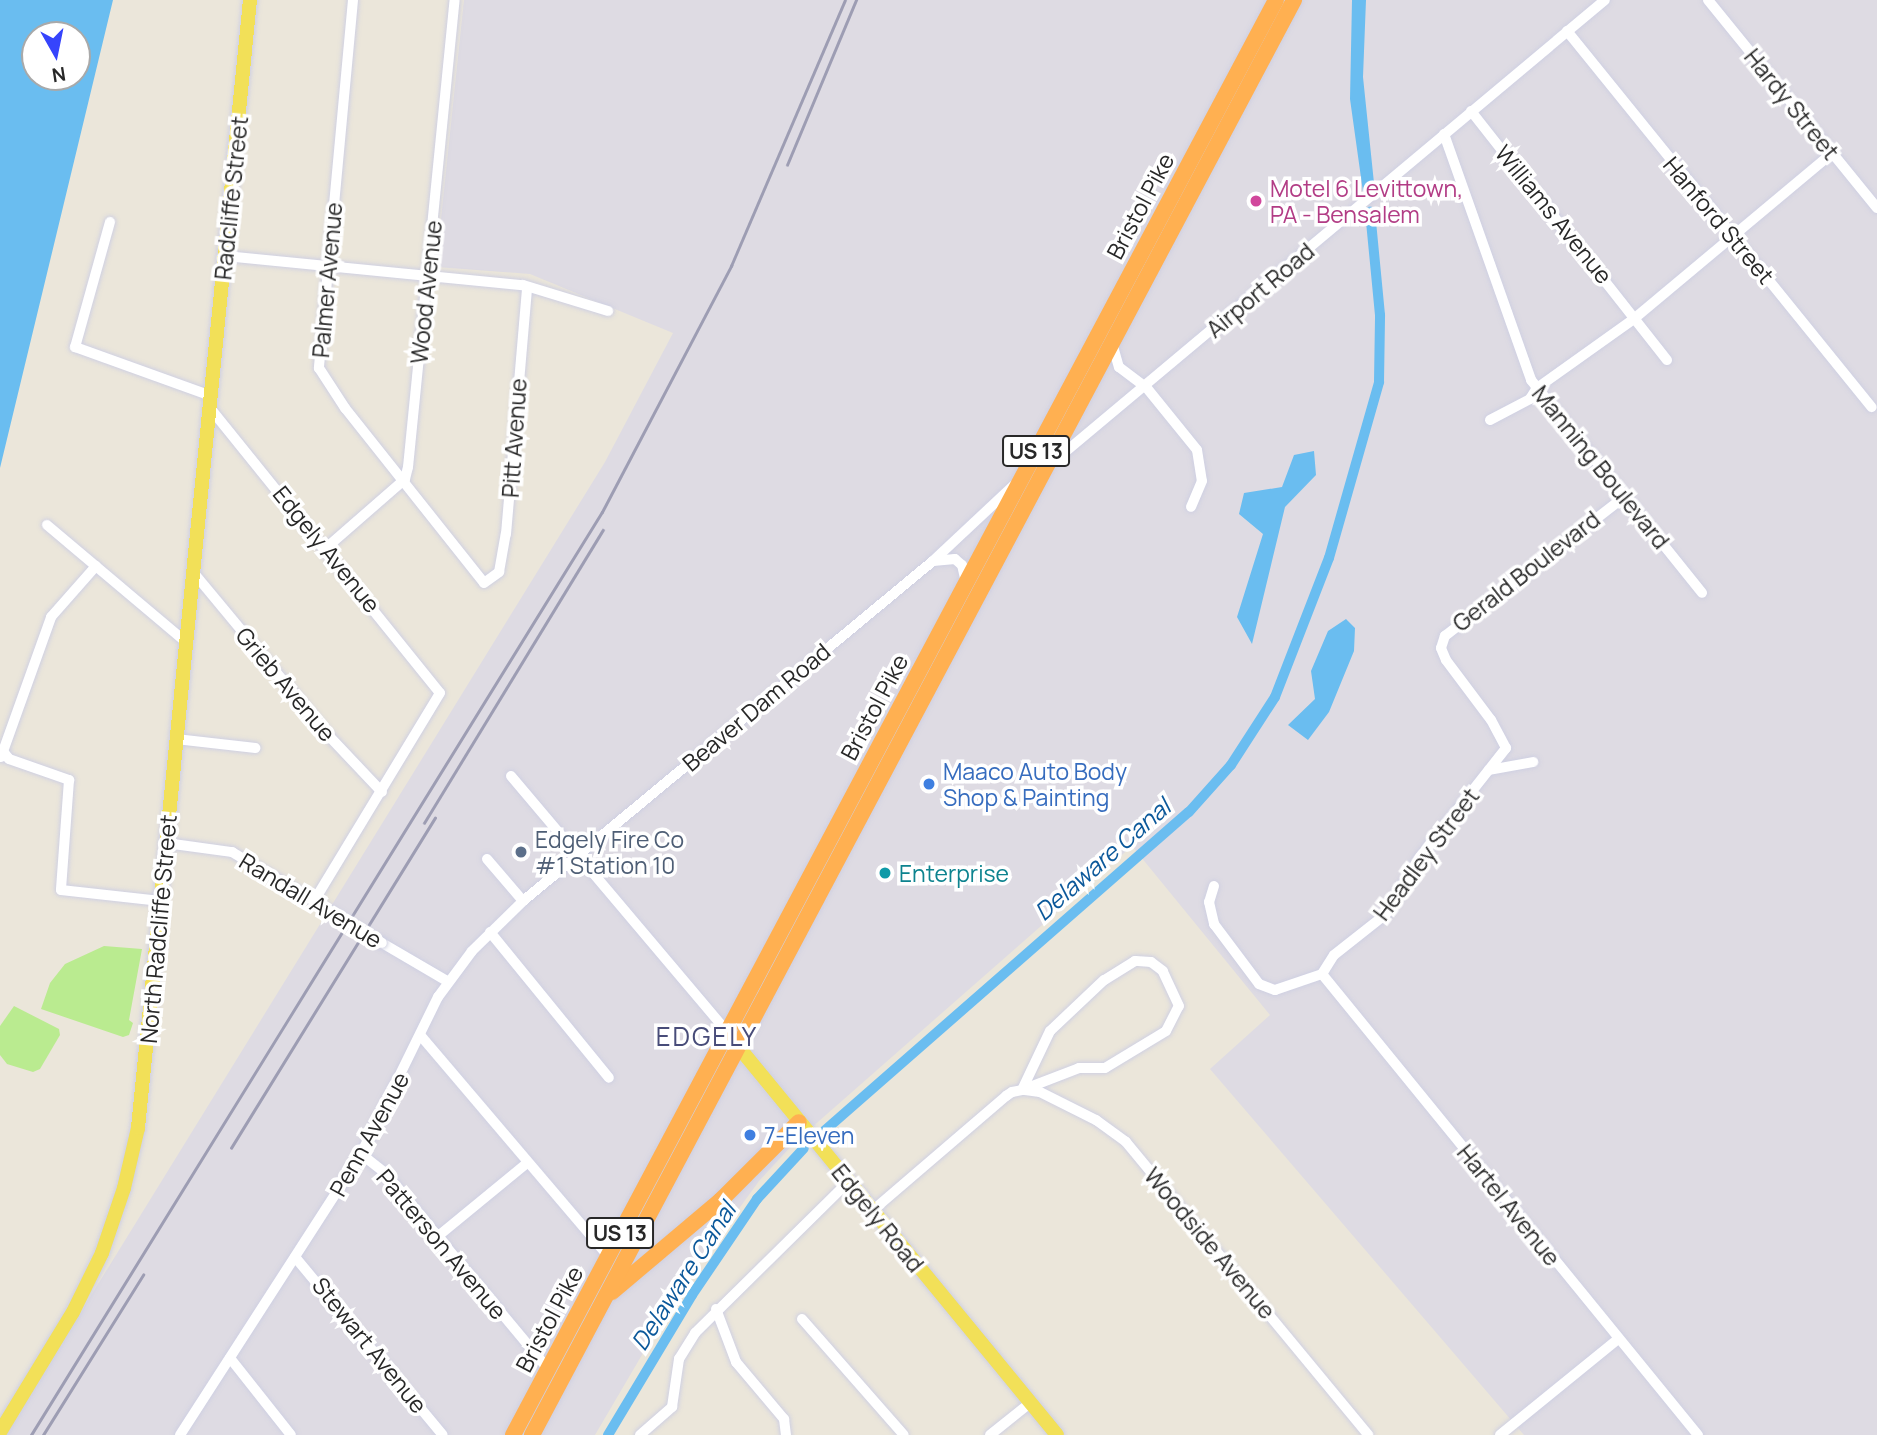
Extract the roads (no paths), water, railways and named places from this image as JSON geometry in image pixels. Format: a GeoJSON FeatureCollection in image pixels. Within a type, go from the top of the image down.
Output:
{"type":"FeatureCollection","features":[{"type":"Feature","properties":{"kind":"highway","name":"Bristol Pike"},"geometry":{"type":"LineString","coordinates":[[513,1435],[1276,0]]}},
{"type":"Feature","properties":{"kind":"highway","name":"Bristol Pike"},"geometry":{"type":"LineString","coordinates":[[532,1435],[1294,0]]}},
{"type":"Feature","properties":{"kind":"highway"},"geometry":{"type":"LineString","coordinates":[[603,1301],[721,1200],[799,1122]]}},
{"type":"Feature","properties":{"kind":"main road","name":"Radcliffe Street"},"geometry":{"type":"LineString","coordinates":[[210,402],[250,0]]}},
{"type":"Feature","properties":{"kind":"main road","name":"North Radcliffe Street"},"geometry":{"type":"LineString","coordinates":[[0,1432],[87,1285],[124,1188],[138,1128],[210,402]]}},
{"type":"Feature","properties":{"kind":"main road","name":"Edgely Road"},"geometry":{"type":"LineString","coordinates":[[727,1032],[1057,1435]]}},
{"type":"Feature","properties":{"kind":"street","name":"Palmer Avenue"},"geometry":{"type":"LineString","coordinates":[[353,0],[318,356],[323,379],[405,479],[474,573],[489,582]]}},
{"type":"Feature","properties":{"kind":"street","name":"Wood Avenue"},"geometry":{"type":"LineString","coordinates":[[405,479],[455,0]]}},
{"type":"Feature","properties":{"kind":"street","name":"Airport Road"},"geometry":{"type":"LineString","coordinates":[[1044,472],[1605,0]]}},
{"type":"Feature","properties":{"kind":"street","name":"Hardy Street"},"geometry":{"type":"LineString","coordinates":[[1708,0],[1877,208]]}},
{"type":"Feature","properties":{"kind":"street","name":"Hanford Street"},"geometry":{"type":"LineString","coordinates":[[1567,31],[1871,407]]}},
{"type":"Feature","properties":{"kind":"street","name":"Williams Avenue"},"geometry":{"type":"LineString","coordinates":[[1471,111],[1667,360]]}},
{"type":"Feature","properties":{"kind":"street","name":"Manning Boulevard"},"geometry":{"type":"LineString","coordinates":[[1444,134],[1525,369],[1537,388],[1702,593]]}},
{"type":"Feature","properties":{"kind":"street"},"geometry":{"type":"LineString","coordinates":[[1490,420],[1530,399],[1537,388],[1635,318],[1832,153]]}},
{"type":"Feature","properties":{"kind":"street"},"geometry":{"type":"LineString","coordinates":[[110,222],[75,347],[210,402]]}},
{"type":"Feature","properties":{"kind":"street"},"geometry":{"type":"LineString","coordinates":[[225,256],[527,288],[608,311]]}},
{"type":"Feature","properties":{"kind":"street","name":"Pitt Avenue"},"geometry":{"type":"LineString","coordinates":[[489,582],[499,572],[506,534],[527,288]]}},
{"type":"Feature","properties":{"kind":"street"},"geometry":{"type":"LineString","coordinates":[[1112,343],[1119,367],[1146,387],[1197,450],[1202,481],[1191,507]]}},
{"type":"Feature","properties":{"kind":"street","name":"Edgely Avenue"},"geometry":{"type":"LineString","coordinates":[[210,402],[440,692],[382,792]]}},
{"type":"Feature","properties":{"kind":"street","name":"Beaver Dam Road"},"geometry":{"type":"LineString","coordinates":[[578,854],[933,561],[1022,477]]}},
{"type":"Feature","properties":{"kind":"street"},"geometry":{"type":"LineString","coordinates":[[326,548],[405,479]]}},
{"type":"Feature","properties":{"kind":"street","name":"Gerald Boulevard"},"geometry":{"type":"LineString","coordinates":[[1444,653],[1445,636],[1458,623],[1624,497]]}},
{"type":"Feature","properties":{"kind":"street"},"geometry":{"type":"LineString","coordinates":[[47,525],[186,642]]}},
{"type":"Feature","properties":{"kind":"street"},"geometry":{"type":"LineString","coordinates":[[933,561],[955,559],[962,565],[966,582]]}},
{"type":"Feature","properties":{"kind":"street"},"geometry":{"type":"LineString","coordinates":[[96,566],[51,617],[1,755],[69,780],[61,890],[160,901]]}},
{"type":"Feature","properties":{"kind":"street","name":"Grieb Avenue"},"geometry":{"type":"LineString","coordinates":[[193,572],[329,736],[382,792]]}},
{"type":"Feature","properties":{"kind":"street","name":"Headley Street"},"geometry":{"type":"LineString","coordinates":[[1322,974],[1326,963],[1394,904],[1420,857],[1489,770],[1505,744],[1444,653]]}},
{"type":"Feature","properties":{"kind":"street"},"geometry":{"type":"LineString","coordinates":[[176,739],[255,748]]}},
{"type":"Feature","properties":{"kind":"street"},"geometry":{"type":"LineString","coordinates":[[1489,770],[1533,762]]}},
{"type":"Feature","properties":{"kind":"street","name":"Edgely Road"},"geometry":{"type":"LineString","coordinates":[[511,776],[727,1032]]}},
{"type":"Feature","properties":{"kind":"street"},"geometry":{"type":"LineString","coordinates":[[314,901],[382,792]]}},
{"type":"Feature","properties":{"kind":"street","name":"Randall Avenue"},"geometry":{"type":"LineString","coordinates":[[166,843],[232,852],[447,981]]}},
{"type":"Feature","properties":{"kind":"street","name":"Penn Avenue"},"geometry":{"type":"LineString","coordinates":[[180,1435],[361,1154],[447,981],[491,932],[578,854]]}},
{"type":"Feature","properties":{"kind":"street"},"geometry":{"type":"LineString","coordinates":[[488,859],[523,901]]}},
{"type":"Feature","properties":{"kind":"street"},"geometry":{"type":"LineString","coordinates":[[1214,886],[1209,901],[1214,924],[1259,984],[1275,990],[1322,974]]}},
{"type":"Feature","properties":{"kind":"street"},"geometry":{"type":"LineString","coordinates":[[491,932],[609,1078]]}},
{"type":"Feature","properties":{"kind":"street"},"geometry":{"type":"LineString","coordinates":[[872,1211],[1006,1096],[1022,1090],[1079,1068],[1105,1068],[1166,1031],[1179,1006],[1163,971],[1151,962],[1135,961],[1104,980],[1050,1031],[1022,1090]]}},
{"type":"Feature","properties":{"kind":"street","name":"Hartel Avenue"},"geometry":{"type":"LineString","coordinates":[[1322,974],[1698,1435]]}},
{"type":"Feature","properties":{"kind":"street"},"geometry":{"type":"LineString","coordinates":[[421,1037],[526,1164],[608,1256]]}},
{"type":"Feature","properties":{"kind":"street","name":"Woodside Avenue"},"geometry":{"type":"LineString","coordinates":[[1022,1090],[1040,1092],[1096,1120],[1126,1142],[1368,1435]]}},
{"type":"Feature","properties":{"kind":"street","name":"Patterson Avenue"},"geometry":{"type":"LineString","coordinates":[[361,1154],[384,1172],[548,1369]]}},
{"type":"Feature","properties":{"kind":"street"},"geometry":{"type":"LineString","coordinates":[[436,1237],[526,1164]]}},
{"type":"Feature","properties":{"kind":"street"},"geometry":{"type":"LineString","coordinates":[[640,1435],[672,1407],[680,1359],[716,1309],[848,1182]]}},
{"type":"Feature","properties":{"kind":"street","name":"Stewart Avenue"},"geometry":{"type":"LineString","coordinates":[[295,1257],[443,1435]]}},
{"type":"Feature","properties":{"kind":"street"},"geometry":{"type":"LineString","coordinates":[[716,1309],[736,1362],[784,1419],[786,1435]]}},
{"type":"Feature","properties":{"kind":"street"},"geometry":{"type":"LineString","coordinates":[[802,1318],[904,1435]]}},
{"type":"Feature","properties":{"kind":"street"},"geometry":{"type":"LineString","coordinates":[[1500,1435],[1618,1339]]}},
{"type":"Feature","properties":{"kind":"street"},"geometry":{"type":"LineString","coordinates":[[230,1358],[291,1435]]}},
{"type":"Feature","properties":{"kind":"street"},"geometry":{"type":"LineString","coordinates":[[990,1435],[1030,1403]]}},
{"type":"Feature","properties":{"kind":"water"},"geometry":{"type":"Polygon","coordinates":[[[0,0],[113,0],[0,468],[0,0]]]}},
{"type":"Feature","properties":{"kind":"water"},"geometry":{"type":"Polygon","coordinates":[[[1352,0],[1366,0],[1363,77],[1374,183],[1363,192],[1350,99],[1352,0]]]}},
{"type":"Feature","properties":{"kind":"water"},"geometry":{"type":"Polygon","coordinates":[[[1314,451],[1316,475],[1285,507],[1252,644],[1237,617],[1263,534],[1239,514],[1244,493],[1282,487],[1294,455],[1314,451]]]}},
{"type":"Feature","properties":{"kind":"water"},"geometry":{"type":"Polygon","coordinates":[[[1346,619],[1355,628],[1354,651],[1329,712],[1308,740],[1288,725],[1315,699],[1311,671],[1328,631],[1346,619]]]}},
{"type":"Feature","properties":{"kind":"waterway","name":"Delaware Canal"},"geometry":{"type":"LineString","coordinates":[[823,1132],[1189,812],[1231,765],[1275,697],[1329,558],[1379,382],[1380,315],[1370,211]]}},
{"type":"Feature","properties":{"kind":"waterway","name":"Delaware Canal"},"geometry":{"type":"LineString","coordinates":[[608,1435],[692,1295],[757,1199],[804,1148]]}},
{"type":"Feature","properties":{"kind":"railway"},"geometry":{"type":"LineString","coordinates":[[31,1435],[602,512],[731,266],[845,0]]}},
{"type":"Feature","properties":{"kind":"railway"},"geometry":{"type":"LineString","coordinates":[[787,165],[856,0]]}},
{"type":"Feature","properties":{"kind":"railway"},"geometry":{"type":"LineString","coordinates":[[424,823],[603,530]]}},
{"type":"Feature","properties":{"kind":"railway"},"geometry":{"type":"LineString","coordinates":[[231,1148],[435,818]]}},
{"type":"Feature","properties":{"kind":"railway"},"geometry":{"type":"LineString","coordinates":[[43,1435],[143,1275]]}},
{"type":"Feature","properties":{"kind":"place","name":"Motel 6 Levittown, PA - Bensalem"},"geometry":{"type":"Point","coordinates":[1256,201]}},
{"type":"Feature","properties":{"kind":"place","name":"Maaco Auto Body Shop & Painting"},"geometry":{"type":"Point","coordinates":[929,784]}},
{"type":"Feature","properties":{"kind":"place","name":"Edgely Fire Co #1 Station 10"},"geometry":{"type":"Point","coordinates":[521,852]}},
{"type":"Feature","properties":{"kind":"place","name":"Enterprise"},"geometry":{"type":"Point","coordinates":[885,873]}},
{"type":"Feature","properties":{"kind":"place","name":"7-Eleven"},"geometry":{"type":"Point","coordinates":[750,1135]}},
{"type":"Feature","properties":{"kind":"district","name":"EDGELY"},"geometry":{"type":"Point","coordinates":[707,1037]}}]}
